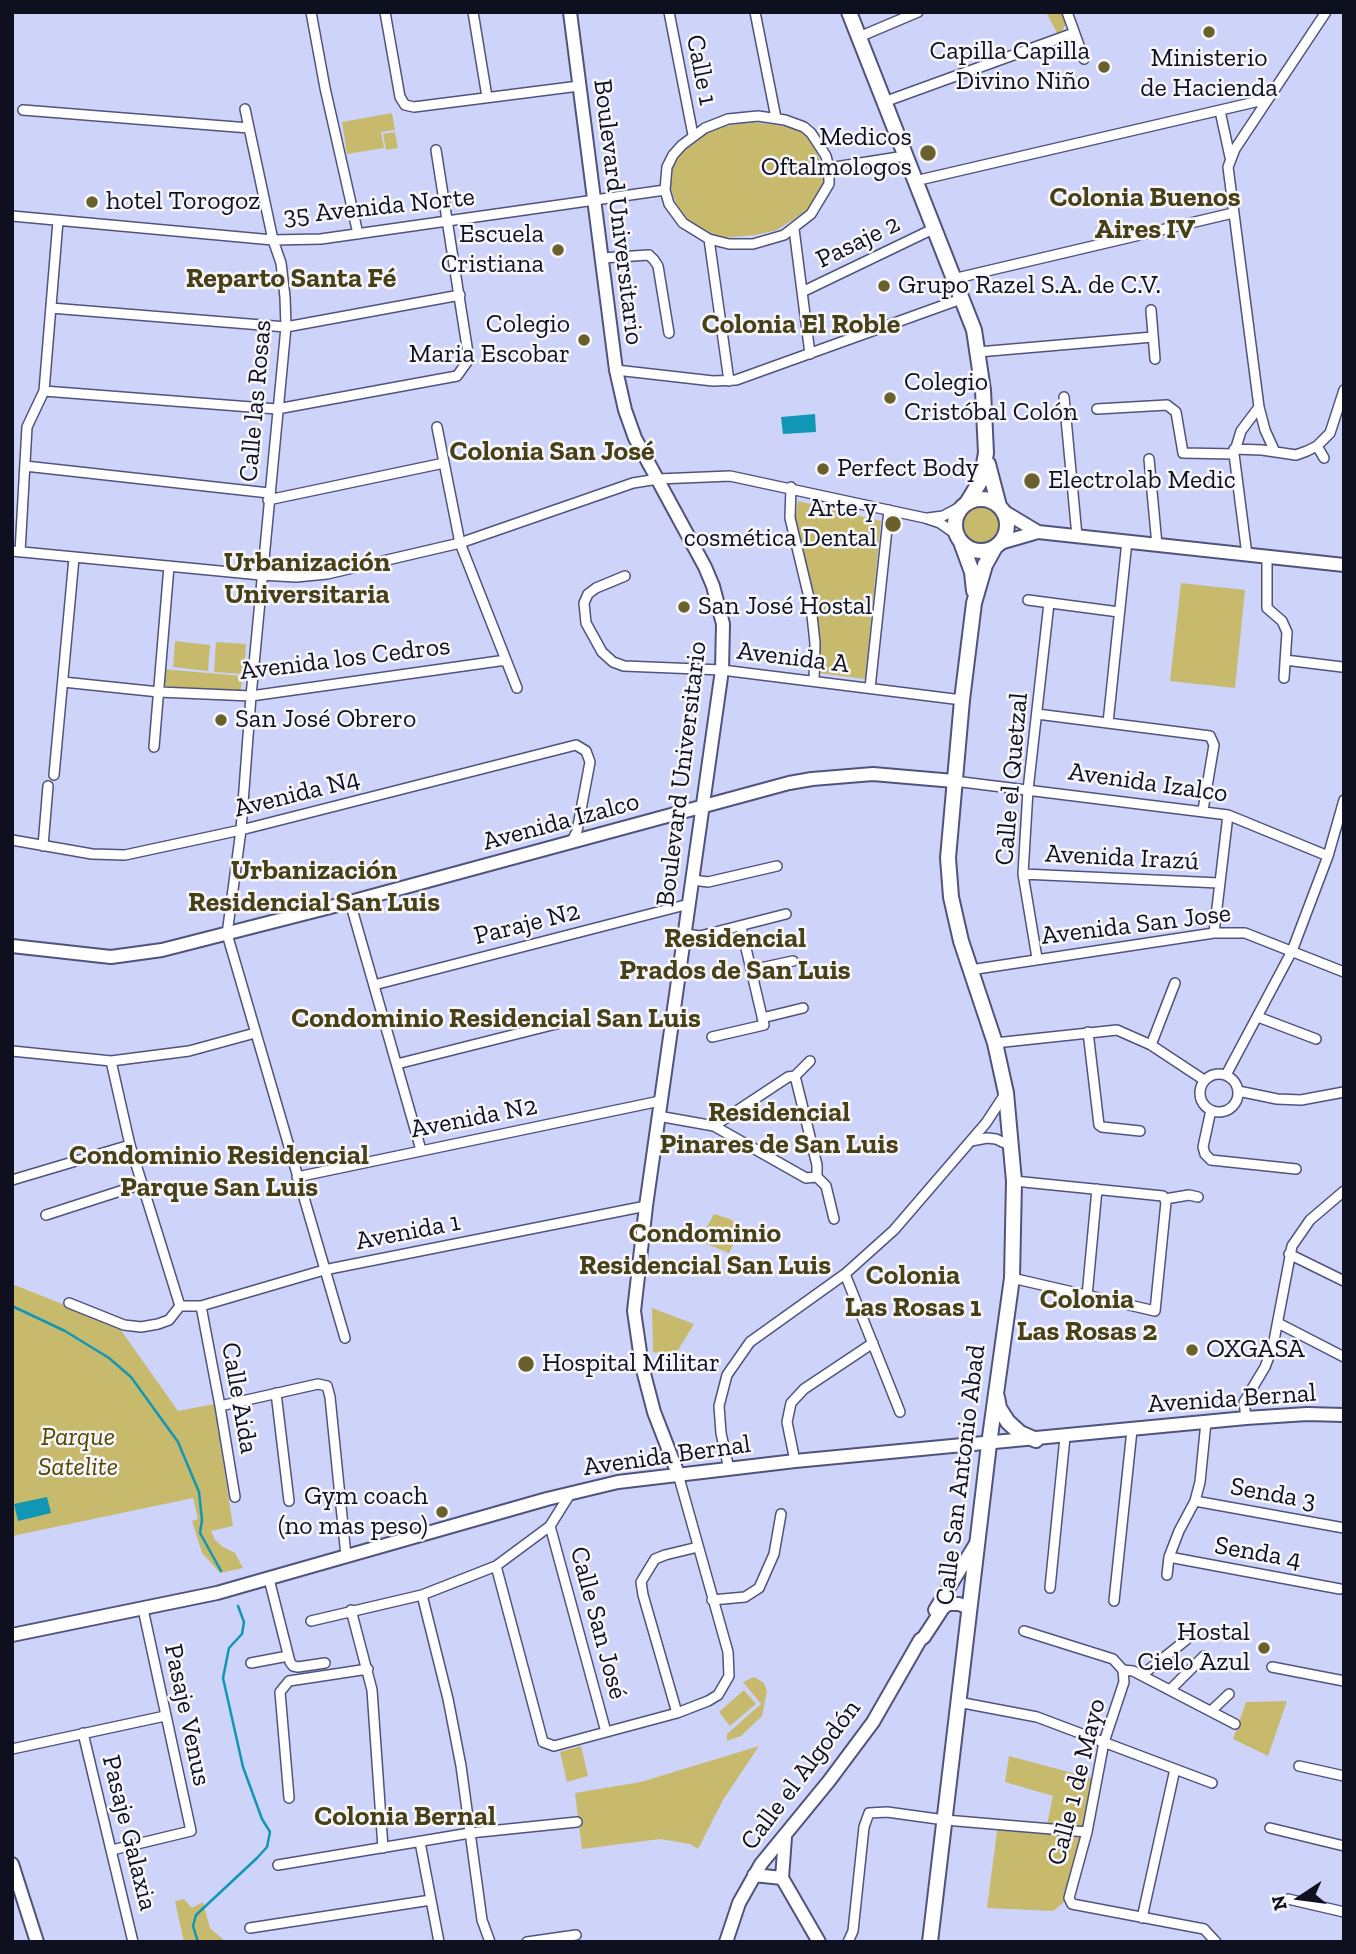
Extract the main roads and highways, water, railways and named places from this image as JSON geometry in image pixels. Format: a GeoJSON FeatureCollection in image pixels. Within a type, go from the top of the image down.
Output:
{"type":"FeatureCollection","features":[{"type":"Feature","properties":{"kind":"main road"},"geometry":{"type":"LineString","coordinates":[[849,12],[974,330],[983,390],[986,453],[1007,529],[998,545],[978,551],[959,538],[956,519],[981,480],[986,453]]}},
{"type":"Feature","properties":{"kind":"main road"},"geometry":{"type":"LineString","coordinates":[[965,505],[985,499],[1001,509]]}},
{"type":"Feature","properties":{"kind":"main road","name":"Calle San Antonio Abad"},"geometry":{"type":"LineString","coordinates":[[959,538],[972,572],[974,603]]}},
{"type":"Feature","properties":{"kind":"main road","name":"Calle San Antonio Abad"},"geometry":{"type":"LineString","coordinates":[[930,1942],[977,1541],[1012,1278],[1013,1147],[1006,1093],[995,1043],[954,914],[948,858],[974,603],[985,565],[998,545]]}},
{"type":"Feature","properties":{"kind":"main road"},"geometry":{"type":"LineString","coordinates":[[996,1392],[999,1408],[1008,1423],[1020,1433],[1036,1440]]}},
{"type":"Feature","properties":{"kind":"water"},"geometry":{"type":"Polygon","coordinates":[[[815,414],[816,432],[783,434],[781,417],[815,414]]]}},
{"type":"Feature","properties":{"kind":"water"},"geometry":{"type":"Polygon","coordinates":[[[47,1497],[51,1513],[18,1521],[14,1504],[47,1497]]]}},
{"type":"Feature","properties":{"kind":"waterway"},"geometry":{"type":"LineString","coordinates":[[12,1306],[65,1331],[109,1358],[131,1377],[178,1442],[199,1492],[202,1520],[200,1533],[221,1571]]}},
{"type":"Feature","properties":{"kind":"waterway"},"geometry":{"type":"LineString","coordinates":[[198,1942],[193,1926],[196,1915],[267,1847],[270,1832],[262,1819],[243,1767],[223,1678],[229,1648],[242,1634],[244,1622],[238,1606]]}},
{"type":"Feature","properties":{"kind":"place","name":"Ministerio de Hacienda"},"geometry":{"type":"Point","coordinates":[1209,32]}},
{"type":"Feature","properties":{"kind":"place","name":"Capilla Capilla Divino Niño"},"geometry":{"type":"Point","coordinates":[1104,67]}},
{"type":"Feature","properties":{"kind":"place","name":"Medicos Oftalmologos"},"geometry":{"type":"Point","coordinates":[928,153]}},
{"type":"Feature","properties":{"kind":"place","name":"hotel Torogoz"},"geometry":{"type":"Point","coordinates":[92,202]}},
{"type":"Feature","properties":{"kind":"place","name":"Escuela Cristiana"},"geometry":{"type":"Point","coordinates":[558,250]}},
{"type":"Feature","properties":{"kind":"place","name":"Grupo Razel S.A. de C.V."},"geometry":{"type":"Point","coordinates":[884,286]}},
{"type":"Feature","properties":{"kind":"place","name":"Colegio Maria Escobar"},"geometry":{"type":"Point","coordinates":[584,340]}},
{"type":"Feature","properties":{"kind":"place","name":"Colegio Cristóbal Colón"},"geometry":{"type":"Point","coordinates":[890,398]}},
{"type":"Feature","properties":{"kind":"place","name":"Perfect Body"},"geometry":{"type":"Point","coordinates":[823,469]}},
{"type":"Feature","properties":{"kind":"place","name":"Electrolab Medic"},"geometry":{"type":"Point","coordinates":[1032,481]}},
{"type":"Feature","properties":{"kind":"place","name":"Arte y cosmética Dental"},"geometry":{"type":"Point","coordinates":[893,524]}},
{"type":"Feature","properties":{"kind":"place","name":"San José Hostal"},"geometry":{"type":"Point","coordinates":[684,607]}},
{"type":"Feature","properties":{"kind":"place","name":"San José Obrero"},"geometry":{"type":"Point","coordinates":[221,720]}},
{"type":"Feature","properties":{"kind":"place","name":"OXGASA"},"geometry":{"type":"Point","coordinates":[1192,1350]}},
{"type":"Feature","properties":{"kind":"place","name":"Hospital Militar"},"geometry":{"type":"Point","coordinates":[526,1364]}},
{"type":"Feature","properties":{"kind":"place","name":"Gym coach (no mas peso)"},"geometry":{"type":"Point","coordinates":[442,1512]}},
{"type":"Feature","properties":{"kind":"place","name":"Hostal Cielo Azul"},"geometry":{"type":"Point","coordinates":[1264,1648]}},
{"type":"Feature","properties":{"kind":"district","name":"Colonia Buenos Aires IV"},"geometry":{"type":"Point","coordinates":[1145,214]}},
{"type":"Feature","properties":{"kind":"district","name":"Reparto Santa Fé"},"geometry":{"type":"Point","coordinates":[291,279]}},
{"type":"Feature","properties":{"kind":"district","name":"Colonia El Roble"},"geometry":{"type":"Point","coordinates":[801,325]}},
{"type":"Feature","properties":{"kind":"district","name":"Colonia San José"},"geometry":{"type":"Point","coordinates":[552,452]}},
{"type":"Feature","properties":{"kind":"district","name":"Urbanización Universitaria"},"geometry":{"type":"Point","coordinates":[307,579]}},
{"type":"Feature","properties":{"kind":"district","name":"Urbanización Residencial San Luis"},"geometry":{"type":"Point","coordinates":[314,887]}},
{"type":"Feature","properties":{"kind":"district","name":"Residencial Prados de San Luis"},"geometry":{"type":"Point","coordinates":[735,955]}},
{"type":"Feature","properties":{"kind":"district","name":"Condominio Residencial San Luis"},"geometry":{"type":"Point","coordinates":[496,1019]}},
{"type":"Feature","properties":{"kind":"district","name":"Residencial Pinares de San Luis"},"geometry":{"type":"Point","coordinates":[779,1129]}},
{"type":"Feature","properties":{"kind":"district","name":"Condominio Residencial Parque San Luis"},"geometry":{"type":"Point","coordinates":[219,1172]}},
{"type":"Feature","properties":{"kind":"district","name":"Condominio Residencial San Luis"},"geometry":{"type":"Point","coordinates":[705,1250]}},
{"type":"Feature","properties":{"kind":"district","name":"Colonia Las Rosas 1"},"geometry":{"type":"Point","coordinates":[913,1292]}},
{"type":"Feature","properties":{"kind":"district","name":"Colonia Las Rosas 2"},"geometry":{"type":"Point","coordinates":[1087,1316]}},
{"type":"Feature","properties":{"kind":"district","name":"Colonia Bernal"},"geometry":{"type":"Point","coordinates":[405,1817]}},
{"type":"Feature","properties":{"kind":"park label","name":"Parque Satelite"},"geometry":{"type":"Point","coordinates":[78,1453]}}]}
